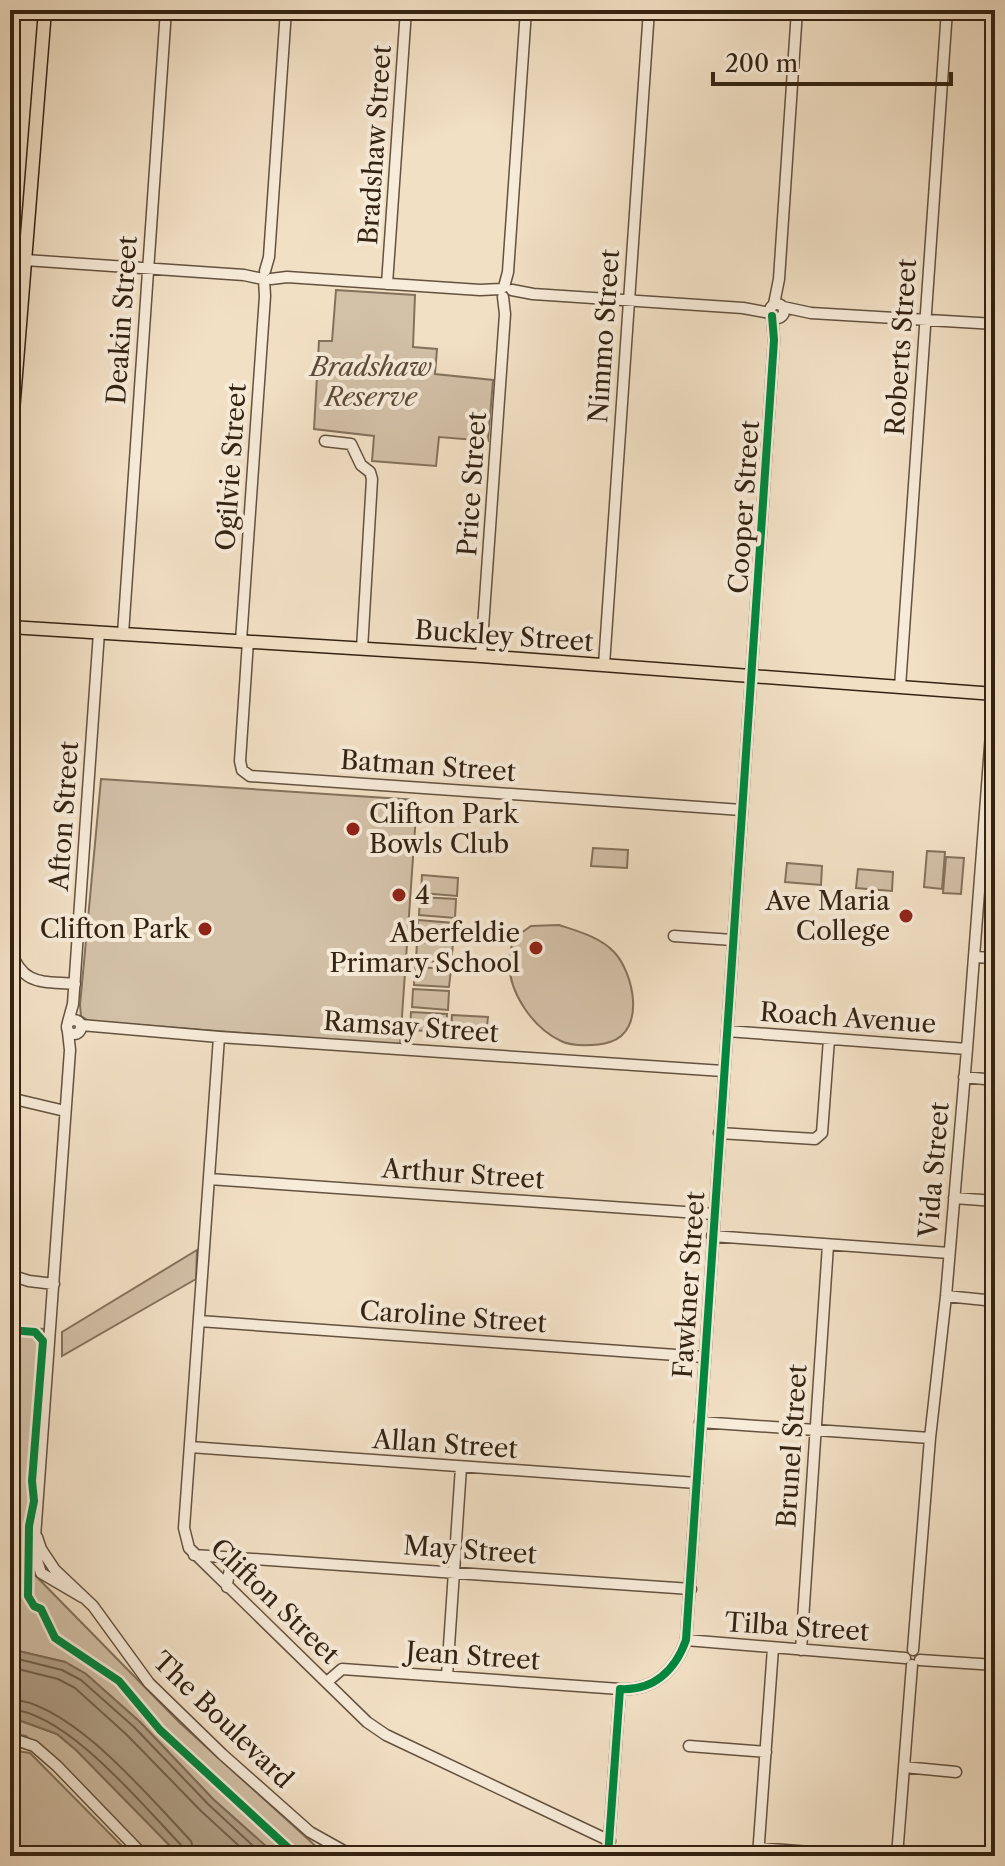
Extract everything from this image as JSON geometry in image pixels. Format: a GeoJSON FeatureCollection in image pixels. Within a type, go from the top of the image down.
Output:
{"type":"FeatureCollection","features":[{"type":"Feature","properties":{"kind":"main road"},"geometry":{"type":"LineString","coordinates":[[10,450],[45,10]]}},
{"type":"Feature","properties":{"kind":"main road","name":"Buckley Street"},"geometry":{"type":"LineString","coordinates":[[10,629],[481,656],[994,694]]}},
{"type":"Feature","properties":{"kind":"street","name":"Deakin Street"},"geometry":{"type":"LineString","coordinates":[[123,634],[166,10]]}},
{"type":"Feature","properties":{"kind":"street","name":"Ogilvie Street"},"geometry":{"type":"LineString","coordinates":[[244,641],[286,10]]}},
{"type":"Feature","properties":{"kind":"street","name":"Bradshaw Street"},"geometry":{"type":"LineString","coordinates":[[387,284],[406,10]]}},
{"type":"Feature","properties":{"kind":"street","name":"Price Street"},"geometry":{"type":"LineString","coordinates":[[481,656],[526,10]]}},
{"type":"Feature","properties":{"kind":"street","name":"Nimmo Street"},"geometry":{"type":"LineString","coordinates":[[604,665],[649,10]]}},
{"type":"Feature","properties":{"kind":"street","name":"Cooper Street"},"geometry":{"type":"LineString","coordinates":[[751,677],[797,10]]}},
{"type":"Feature","properties":{"kind":"street","name":"Roberts Street"},"geometry":{"type":"LineString","coordinates":[[900,687],[947,10]]}},
{"type":"Feature","properties":{"kind":"street"},"geometry":{"type":"LineString","coordinates":[[10,264],[25,262],[148,268],[995,324]]}},
{"type":"Feature","properties":{"kind":"street"},"geometry":{"type":"LineString","coordinates":[[325,441],[351,444],[372,479],[362,649]]}},
{"type":"Feature","properties":{"kind":"street","name":"Afton Street"},"geometry":{"type":"LineString","coordinates":[[75,1028],[73,1004],[99,632]]}},
{"type":"Feature","properties":{"kind":"street","name":"Batman Street"},"geometry":{"type":"LineString","coordinates":[[244,641],[240,761],[242,770],[250,776],[742,810]]}},
{"type":"Feature","properties":{"kind":"street","name":"Fawkner Street"},"geometry":{"type":"LineString","coordinates":[[620,1689],[645,1688],[658,1682],[670,1669],[686,1640],[751,677]]}},
{"type":"Feature","properties":{"kind":"street","name":"Vida Street"},"geometry":{"type":"LineString","coordinates":[[897,1856],[930,1438],[946,1296],[974,957],[989,828],[994,694]]}},
{"type":"Feature","properties":{"kind":"street"},"geometry":{"type":"LineString","coordinates":[[674,936],[733,940]]}},
{"type":"Feature","properties":{"kind":"street"},"geometry":{"type":"LineString","coordinates":[[10,950],[19,970],[27,978],[75,984]]}},
{"type":"Feature","properties":{"kind":"street"},"geometry":{"type":"LineString","coordinates":[[974,957],[995,958]]}},
{"type":"Feature","properties":{"kind":"street"},"geometry":{"type":"LineString","coordinates":[[10,1275],[54,1284],[70,1050],[75,1028]]}},
{"type":"Feature","properties":{"kind":"street","name":"Ramsay Street"},"geometry":{"type":"LineString","coordinates":[[75,1028],[723,1071]]}},
{"type":"Feature","properties":{"kind":"street","name":"Roach Avenue"},"geometry":{"type":"LineString","coordinates":[[727,1031],[967,1049]]}},
{"type":"Feature","properties":{"kind":"street","name":"Clifton Street"},"geometry":{"type":"LineString","coordinates":[[219,1037],[185,1537],[194,1555],[328,1681],[367,1722],[386,1735],[610,1841]]}},
{"type":"Feature","properties":{"kind":"street"},"geometry":{"type":"LineString","coordinates":[[719,1133],[815,1139],[822,1133],[829,1039]]}},
{"type":"Feature","properties":{"kind":"street"},"geometry":{"type":"LineString","coordinates":[[964,1077],[995,1080]]}},
{"type":"Feature","properties":{"kind":"street"},"geometry":{"type":"LineString","coordinates":[[10,1098],[65,1111]]}},
{"type":"Feature","properties":{"kind":"street","name":"Arthur Street"},"geometry":{"type":"LineString","coordinates":[[209,1179],[713,1214]]}},
{"type":"Feature","properties":{"kind":"street"},"geometry":{"type":"LineString","coordinates":[[954,1198],[995,1201]]}},
{"type":"Feature","properties":{"kind":"street"},"geometry":{"type":"LineString","coordinates":[[712,1236],[949,1253]]}},
{"type":"Feature","properties":{"kind":"street","name":"Brunel Street"},"geometry":{"type":"LineString","coordinates":[[801,1650],[828,1245]]}},
{"type":"Feature","properties":{"kind":"street","name":"The Boulevard"},"geometry":{"type":"LineString","coordinates":[[54,1284],[36,1533],[47,1558],[65,1581],[93,1606],[138,1671],[222,1754],[310,1832],[353,1856]]}},
{"type":"Feature","properties":{"kind":"street"},"geometry":{"type":"LineString","coordinates":[[946,1296],[995,1301]]}},
{"type":"Feature","properties":{"kind":"street","name":"Caroline Street"},"geometry":{"type":"LineString","coordinates":[[199,1321],[704,1357]]}},
{"type":"Feature","properties":{"kind":"street"},"geometry":{"type":"LineString","coordinates":[[700,1422],[930,1438]]}},
{"type":"Feature","properties":{"kind":"street","name":"Allan Street"},"geometry":{"type":"LineString","coordinates":[[190,1447],[697,1483]]}},
{"type":"Feature","properties":{"kind":"street"},"geometry":{"type":"LineString","coordinates":[[447,1676],[461,1467]]}},
{"type":"Feature","properties":{"kind":"street","name":"May Street"},"geometry":{"type":"LineString","coordinates":[[194,1555],[691,1589]]}},
{"type":"Feature","properties":{"kind":"street"},"geometry":{"type":"LineString","coordinates":[[227,1587],[234,1563],[246,1557]]}},
{"type":"Feature","properties":{"kind":"street","name":"Tilba Street"},"geometry":{"type":"LineString","coordinates":[[686,1640],[995,1665]]}},
{"type":"Feature","properties":{"kind":"street"},"geometry":{"type":"LineString","coordinates":[[773,1648],[758,1852],[863,1856]]}},
{"type":"Feature","properties":{"kind":"street","name":"Jean Street"},"geometry":{"type":"LineString","coordinates":[[328,1681],[342,1669],[620,1689]]}},
{"type":"Feature","properties":{"kind":"street"},"geometry":{"type":"LineString","coordinates":[[608,1856],[620,1689]]}},
{"type":"Feature","properties":{"kind":"street"},"geometry":{"type":"LineString","coordinates":[[10,1738],[34,1746],[57,1766],[144,1856]]}},
{"type":"Feature","properties":{"kind":"street"},"geometry":{"type":"LineString","coordinates":[[689,1746],[766,1752]]}},
{"type":"Feature","properties":{"kind":"street"},"geometry":{"type":"LineString","coordinates":[[904,1767],[956,1772]]}},
{"type":"Feature","properties":{"kind":"green space","name":"Bradshaw Reserve"},"geometry":{"type":"Polygon","coordinates":[[[336,290],[415,295],[413,347],[437,349],[435,374],[493,380],[488,441],[439,437],[436,466],[372,461],[374,436],[314,429],[319,341],[332,341],[336,290]]]}},
{"type":"Feature","properties":{"kind":"green space","name":"Clifton Park"},"geometry":{"type":"Polygon","coordinates":[[[101,779],[417,800],[400,1045],[89,1021],[81,1016],[101,779]]]}},
{"type":"Feature","properties":{"kind":"green space"},"geometry":{"type":"Polygon","coordinates":[[[593,848],[628,850],[627,868],[591,866],[593,848]]]}},
{"type":"Feature","properties":{"kind":"green space"},"geometry":{"type":"Polygon","coordinates":[[[927,851],[945,852],[942,889],[924,887],[927,851]]]}},
{"type":"Feature","properties":{"kind":"green space"},"geometry":{"type":"Polygon","coordinates":[[[946,857],[964,858],[961,894],[943,893],[946,857]]]}},
{"type":"Feature","properties":{"kind":"green space"},"geometry":{"type":"Polygon","coordinates":[[[787,863],[822,866],[821,885],[785,882],[787,863]]]}},
{"type":"Feature","properties":{"kind":"green space"},"geometry":{"type":"Polygon","coordinates":[[[858,869],[893,872],[892,891],[856,888],[858,869]]]}},
{"type":"Feature","properties":{"kind":"green space"},"geometry":{"type":"Polygon","coordinates":[[[422,875],[458,878],[457,896],[421,893],[422,875]]]}},
{"type":"Feature","properties":{"kind":"green space"},"geometry":{"type":"Polygon","coordinates":[[[420,897],[456,899],[455,918],[419,915],[420,897]]]}},
{"type":"Feature","properties":{"kind":"green space"},"geometry":{"type":"Polygon","coordinates":[[[418,920],[454,923],[452,941],[417,938],[418,920]]]}},
{"type":"Feature","properties":{"kind":"green space"},"geometry":{"type":"Polygon","coordinates":[[[559,925],[602,942],[614,952],[627,973],[633,1001],[632,1014],[629,1026],[621,1036],[610,1042],[585,1045],[561,1041],[532,1018],[513,986],[509,962],[514,938],[531,926],[559,925]]]}},
{"type":"Feature","properties":{"kind":"green space"},"geometry":{"type":"Polygon","coordinates":[[[417,942],[453,944],[451,963],[416,960],[417,942]]]}},
{"type":"Feature","properties":{"kind":"green space"},"geometry":{"type":"Polygon","coordinates":[[[415,967],[451,969],[449,987],[414,985],[415,967]]]}},
{"type":"Feature","properties":{"kind":"green space"},"geometry":{"type":"Polygon","coordinates":[[[413,989],[449,991],[448,1010],[412,1007],[413,989]]]}},
{"type":"Feature","properties":{"kind":"green space"},"geometry":{"type":"Polygon","coordinates":[[[411,1012],[447,1014],[446,1032],[410,1030],[411,1012]]]}},
{"type":"Feature","properties":{"kind":"green space"},"geometry":{"type":"Polygon","coordinates":[[[452,1015],[488,1017],[486,1035],[451,1033],[452,1015]]]}},
{"type":"Feature","properties":{"kind":"green space"},"geometry":{"type":"Polygon","coordinates":[[[197,1250],[196,1279],[62,1356],[62,1332],[197,1250]]]}},
{"type":"Feature","properties":{"kind":"green space"},"geometry":{"type":"Polygon","coordinates":[[[10,1327],[44,1329],[29,1569],[180,1723],[321,1851],[331,1856],[277,1856],[213,1799],[140,1722],[86,1674],[65,1662],[10,1649],[10,1327]]]}},
{"type":"Feature","properties":{"kind":"green space"},"geometry":{"type":"Polygon","coordinates":[[[10,1717],[57,1734],[180,1856],[149,1856],[26,1736],[10,1733],[10,1717]]]}},
{"type":"Feature","properties":{"kind":"green space"},"geometry":{"type":"Polygon","coordinates":[[[10,1750],[30,1753],[132,1856],[10,1856],[10,1750]]]}},
{"type":"Feature","properties":{"kind":"water"},"geometry":{"type":"Polygon","coordinates":[[[10,1649],[65,1662],[86,1674],[140,1722],[213,1799],[277,1856],[180,1856],[57,1734],[10,1717],[10,1649]]]}},
{"type":"Feature","properties":{"kind":"cycle path"},"geometry":{"type":"LineString","coordinates":[[608,1856],[620,1689],[643,1687],[661,1677],[676,1661],[686,1640],[774,340],[772,316]]}},
{"type":"Feature","properties":{"kind":"cycle path"},"geometry":{"type":"LineString","coordinates":[[10,1330],[35,1332],[43,1341],[32,1481],[34,1501],[29,1526],[28,1596],[34,1606],[41,1609],[55,1638],[119,1681],[160,1730],[297,1856]]}},
{"type":"Feature","properties":{"kind":"place","name":"Clifton Park Bowls Club"},"geometry":{"type":"Point","coordinates":[353,829]}},
{"type":"Feature","properties":{"kind":"place","name":"4"},"geometry":{"type":"Point","coordinates":[399,895]}},
{"type":"Feature","properties":{"kind":"place","name":"Ave Maria College"},"geometry":{"type":"Point","coordinates":[906,916]}},
{"type":"Feature","properties":{"kind":"place","name":"Clifton Park"},"geometry":{"type":"Point","coordinates":[205,929]}},
{"type":"Feature","properties":{"kind":"place","name":"Aberfeldie Primary School"},"geometry":{"type":"Point","coordinates":[536,948]}}]}
